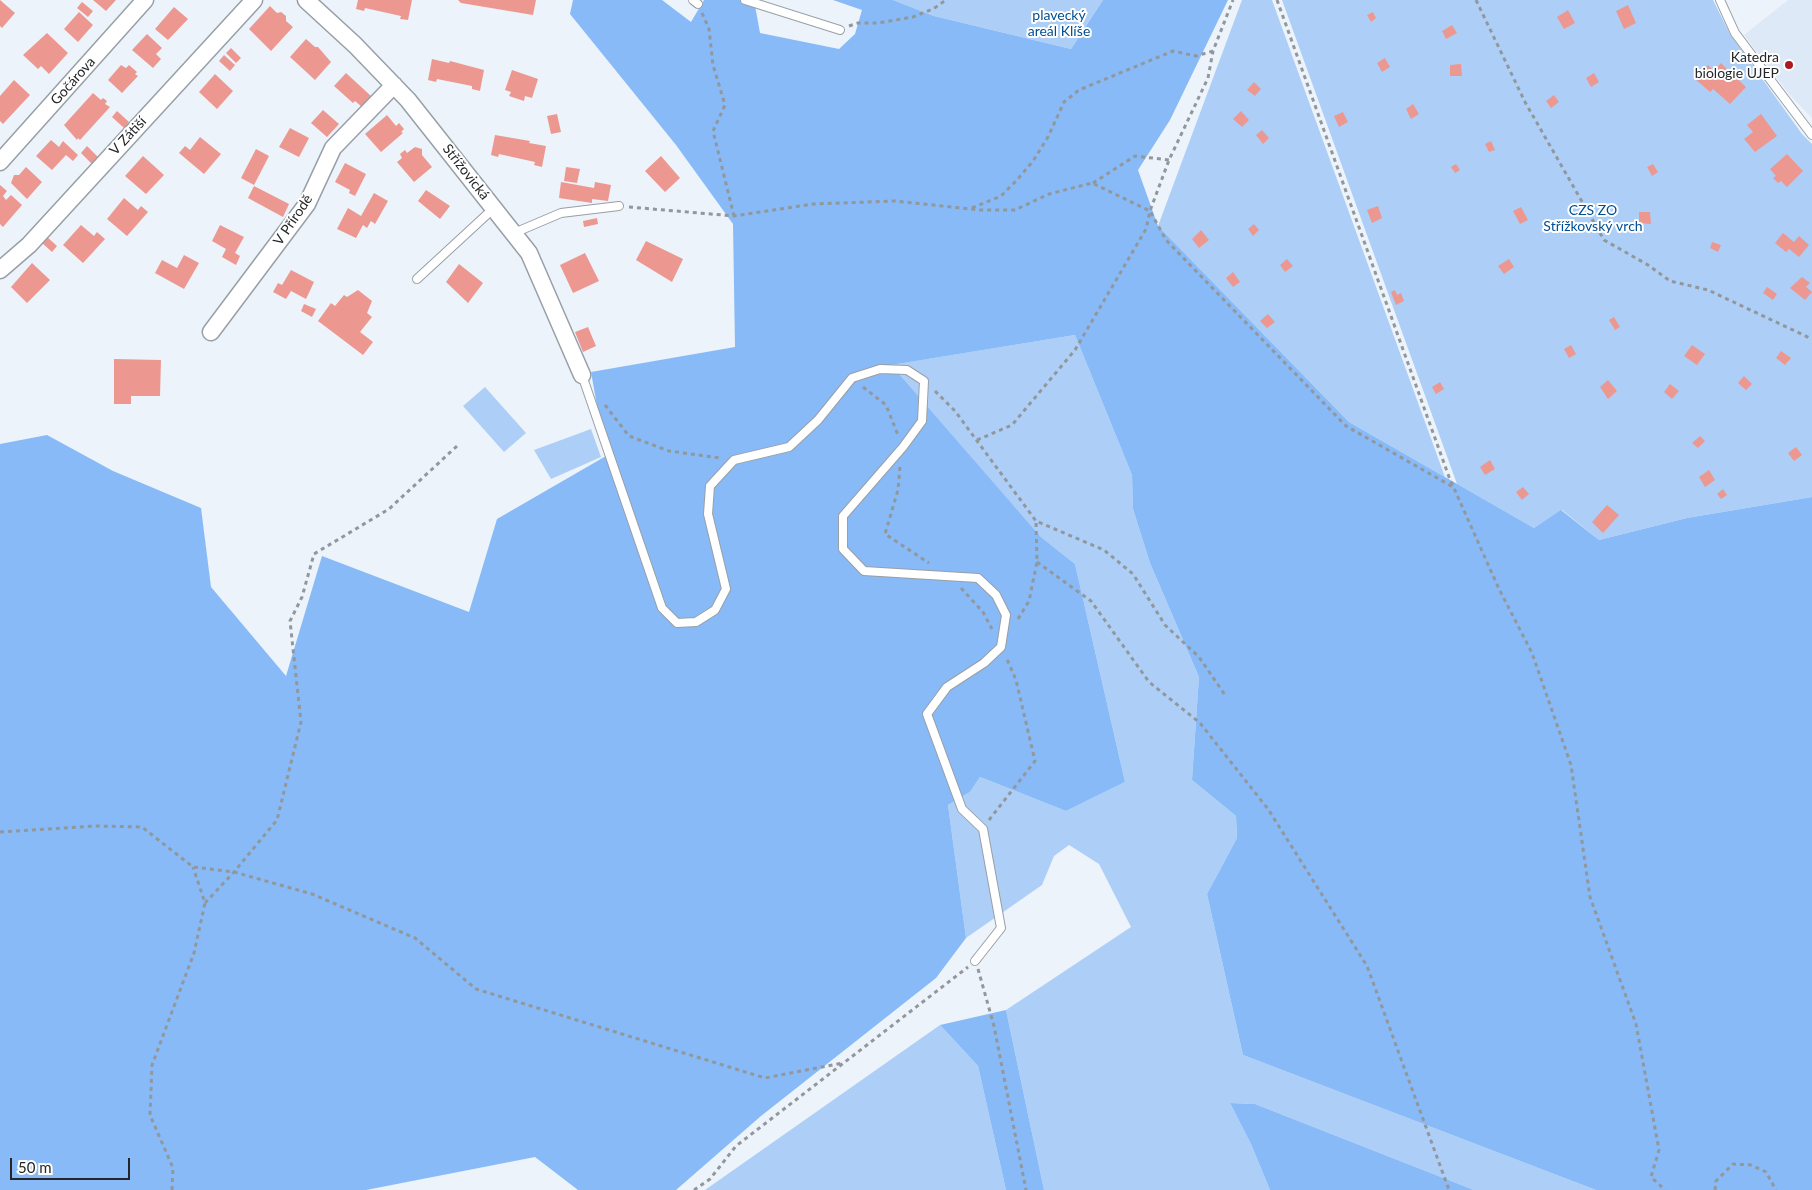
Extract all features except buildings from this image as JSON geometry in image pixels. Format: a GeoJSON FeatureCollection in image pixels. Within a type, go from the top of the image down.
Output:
{"type":"FeatureCollection","features":[{"type":"Feature","properties":{"kind":"street","name":"Gočárova"},"geometry":{"type":"LineString","coordinates":[[0,162],[145,0]]}},
{"type":"Feature","properties":{"kind":"street","name":"V Zátiší"},"geometry":{"type":"LineString","coordinates":[[0,270],[29,245],[254,0]]}},
{"type":"Feature","properties":{"kind":"street","name":"Střížovická"},"geometry":{"type":"LineString","coordinates":[[306,0],[408,100],[529,253],[582,374]]}},
{"type":"Feature","properties":{"kind":"street","name":"V Přírodě"},"geometry":{"type":"LineString","coordinates":[[211,332],[307,204],[333,148],[394,85]]}},
{"type":"Feature","properties":{"kind":"lane"},"geometry":{"type":"LineString","coordinates":[[745,0],[840,30]]}},
{"type":"Feature","properties":{"kind":"lane"},"geometry":{"type":"LineString","coordinates":[[1720,0],[1735,33],[1812,135]]}},
{"type":"Feature","properties":{"kind":"lane"},"geometry":{"type":"LineString","coordinates":[[514,233],[561,213],[618,206]]}},
{"type":"Feature","properties":{"kind":"lane"},"geometry":{"type":"LineString","coordinates":[[417,279],[494,208]]}},
{"type":"Feature","properties":{"kind":"lane"},"geometry":{"type":"LineString","coordinates":[[582,374],[662,608],[677,623],[696,622],[715,610],[726,589],[708,514],[710,486],[734,460],[789,447],[818,420],[852,378],[880,369],[907,370],[924,381],[922,421],[903,447],[843,516],[844,549],[864,572],[978,578],[996,595],[1006,615],[1001,647],[984,663],[947,688],[926,714],[962,809],[983,829],[1001,928],[976,961]]}},
{"type":"Feature","properties":{"kind":"path"},"geometry":{"type":"LineString","coordinates":[[840,30],[858,23],[878,24],[913,17],[933,9],[946,0]]}},
{"type":"Feature","properties":{"kind":"path"},"geometry":{"type":"LineString","coordinates":[[977,440],[1012,425],[1075,350],[1146,229],[1150,211],[1169,160],[1208,78],[1213,51],[1234,0]]}},
{"type":"Feature","properties":{"kind":"path"},"geometry":{"type":"LineString","coordinates":[[1277,0],[1454,487],[1499,589],[1532,653],[1571,765],[1590,897],[1636,1024],[1659,1150],[1651,1177],[1665,1190]]}},
{"type":"Feature","properties":{"kind":"path"},"geometry":{"type":"LineString","coordinates":[[1476,0],[1525,102],[1604,240],[1648,265],[1670,281],[1708,290],[1812,339]]}},
{"type":"Feature","properties":{"kind":"path"},"geometry":{"type":"LineString","coordinates":[[695,2],[709,29],[713,65],[725,105],[713,131],[734,216]]}},
{"type":"Feature","properties":{"kind":"path"},"geometry":{"type":"LineString","coordinates":[[971,209],[1000,196],[1017,180],[1033,161],[1048,137],[1064,102],[1079,90],[1173,51],[1196,56],[1213,51]]}},
{"type":"Feature","properties":{"kind":"path"},"geometry":{"type":"LineString","coordinates":[[618,206],[734,216],[814,204],[886,202],[971,209],[1015,210],[1049,194],[1092,183],[1135,156],[1169,160]]}},
{"type":"Feature","properties":{"kind":"path"},"geometry":{"type":"LineString","coordinates":[[1092,183],[1150,211],[1166,240],[1346,426],[1454,487]]}},
{"type":"Feature","properties":{"kind":"path"},"geometry":{"type":"LineString","coordinates":[[852,378],[886,405],[903,447],[898,490],[885,534],[950,576],[983,612],[1016,680],[1035,762],[983,829]]}},
{"type":"Feature","properties":{"kind":"path"},"geometry":{"type":"LineString","coordinates":[[924,381],[955,411],[1036,521],[1104,550],[1133,574],[1165,625],[1199,657],[1225,695]]}},
{"type":"Feature","properties":{"kind":"path"},"geometry":{"type":"LineString","coordinates":[[600,398],[629,436],[669,451],[734,460]]}},
{"type":"Feature","properties":{"kind":"path"},"geometry":{"type":"LineString","coordinates":[[204,903],[234,872],[276,820],[301,722],[290,621],[302,597],[314,554],[389,509],[457,446]]}},
{"type":"Feature","properties":{"kind":"path"},"geometry":{"type":"LineString","coordinates":[[1015,624],[1029,601],[1036,562],[1036,521]]}},
{"type":"Feature","properties":{"kind":"path"},"geometry":{"type":"LineString","coordinates":[[1036,562],[1091,601],[1149,682],[1200,723],[1268,809],[1367,966],[1449,1190]]}},
{"type":"Feature","properties":{"kind":"path"},"geometry":{"type":"LineString","coordinates":[[0,832],[96,826],[142,827],[193,867],[234,872],[312,894],[415,938],[476,989],[765,1078],[843,1063]]}},
{"type":"Feature","properties":{"kind":"path"},"geometry":{"type":"LineString","coordinates":[[172,1190],[174,1168],[150,1115],[152,1065],[194,953],[204,903],[193,867]]}},
{"type":"Feature","properties":{"kind":"path"},"geometry":{"type":"LineString","coordinates":[[694,1190],[710,1179],[736,1146],[976,961],[994,1026],[1026,1190]]}},
{"type":"Feature","properties":{"kind":"path"},"geometry":{"type":"LineString","coordinates":[[1715,1190],[1716,1181],[1733,1164],[1751,1165],[1766,1172],[1776,1190]]}},
{"type":"Feature","properties":{"kind":"shaded area"},"geometry":{"type":"Polygon","coordinates":[[[573,0],[662,0],[691,22],[704,0],[754,0],[760,33],[839,49],[855,34],[862,10],[833,0],[893,0],[934,16],[1071,49],[1103,0],[1228,0],[1170,120],[1138,170],[1158,226],[1349,422],[1534,528],[1561,510],[1599,540],[1687,518],[1812,497],[1812,1190],[1596,1190],[1243,1055],[1207,894],[1237,838],[1236,816],[1192,780],[1199,677],[1150,563],[1133,509],[1132,475],[1075,335],[891,365],[1041,537],[1075,564],[1125,782],[1066,811],[980,777],[970,792],[948,805],[966,938],[936,978],[761,1116],[676,1190],[578,1190],[535,1157],[366,1190],[0,1190],[0,444],[47,435],[113,471],[201,508],[211,587],[286,676],[322,556],[469,612],[497,519],[606,456],[591,372],[735,347],[733,224],[676,145],[570,14],[573,0]]]}},
{"type":"Feature","properties":{"kind":"shaded area","name":"Katedra biologie UJEP"},"geometry":{"type":"Polygon","coordinates":[[[1788,0],[1812,0],[1812,118],[1790,95],[1744,35],[1788,0]]]}},
{"type":"Feature","properties":{"kind":"shaded area"},"geometry":{"type":"Polygon","coordinates":[[[1006,1010],[1044,1190],[1006,1190],[978,1066],[940,1025],[1006,1010]]]}},
{"type":"Feature","properties":{"kind":"shaded area"},"geometry":{"type":"Polygon","coordinates":[[[1230,1103],[1255,1104],[1474,1190],[1270,1190],[1251,1144],[1230,1103]]]}},
{"type":"Feature","properties":{"kind":"green space","name":"plavecký areál Klíše"},"geometry":{"type":"Polygon","coordinates":[[[893,0],[1103,0],[1071,49],[934,16],[893,0]]]}},
{"type":"Feature","properties":{"kind":"green space"},"geometry":{"type":"Polygon","coordinates":[[[1242,0],[1272,0],[1445,477],[1349,422],[1158,226],[1242,0]]]}},
{"type":"Feature","properties":{"kind":"green space","name":"CZS ZO Střížkovský vrch"},"geometry":{"type":"Polygon","coordinates":[[[1282,0],[1713,0],[1730,34],[1802,134],[1812,144],[1812,497],[1687,518],[1599,540],[1562,510],[1534,528],[1457,484],[1282,0]]]}},
{"type":"Feature","properties":{"kind":"green space"},"geometry":{"type":"Polygon","coordinates":[[[1075,335],[1132,475],[1133,509],[1150,563],[1199,677],[1192,780],[1236,816],[1237,838],[1207,894],[1243,1055],[1596,1190],[1474,1190],[1255,1104],[1230,1103],[1251,1144],[1270,1190],[1044,1190],[1006,1010],[1131,927],[1099,864],[1069,845],[1054,856],[1042,885],[966,938],[948,805],[970,792],[980,777],[1066,811],[1125,782],[1075,564],[1041,537],[890,365],[1075,335]]]}},
{"type":"Feature","properties":{"kind":"green space"},"geometry":{"type":"Polygon","coordinates":[[[485,387],[526,433],[504,452],[463,406],[485,387]]]}},
{"type":"Feature","properties":{"kind":"green space"},"geometry":{"type":"Polygon","coordinates":[[[591,429],[601,457],[551,479],[534,450],[591,429]]]}},
{"type":"Feature","properties":{"kind":"green space"},"geometry":{"type":"Polygon","coordinates":[[[940,1025],[978,1066],[1006,1190],[705,1190],[940,1025]]]}},
{"type":"Feature","properties":{"kind":"place","name":"Katedra biologie UJEP"},"geometry":{"type":"Point","coordinates":[1789,65]}}]}
